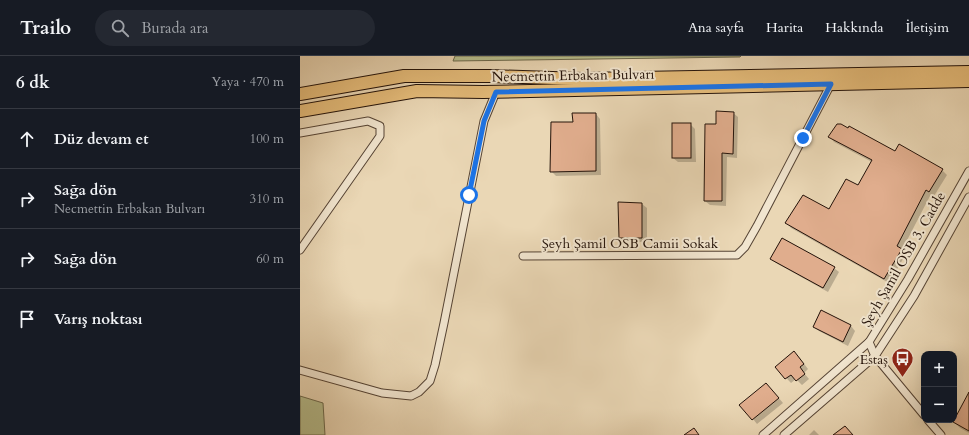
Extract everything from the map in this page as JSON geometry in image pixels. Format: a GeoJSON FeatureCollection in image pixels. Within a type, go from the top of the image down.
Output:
{"type":"FeatureCollection","features":[{"type":"Feature","properties":{"kind":"main road","name":"Necmettin Erbakan Bulvarı"},"geometry":{"type":"LineString","coordinates":[[300,94],[404,76],[490,76],[582,79],[969,72]]}},
{"type":"Feature","properties":{"kind":"main road","name":"Necmettin Erbakan Bulvarı"},"geometry":{"type":"LineString","coordinates":[[300,111],[417,91],[496,92],[969,81]]}},
{"type":"Feature","properties":{"kind":"street","name":"Şeyh Şamil OSB Camii Sokak"},"geometry":{"type":"LineString","coordinates":[[522,256],[738,255],[745,247],[757,226],[831,84]]}},
{"type":"Feature","properties":{"kind":"street"},"geometry":{"type":"LineString","coordinates":[[300,370],[382,393],[411,396],[430,381],[441,337],[484,121],[496,92]]}},
{"type":"Feature","properties":{"kind":"street"},"geometry":{"type":"LineString","coordinates":[[300,134],[368,121],[380,126],[380,136],[300,250]]}},
{"type":"Feature","properties":{"kind":"street","name":"Şeyh Şamil OSB 3. Cadde"},"geometry":{"type":"LineString","coordinates":[[763,435],[869,342],[908,279],[969,171]]}},
{"type":"Feature","properties":{"kind":"street"},"geometry":{"type":"LineString","coordinates":[[784,435],[874,356],[914,296],[969,197]]}},
{"type":"Feature","properties":{"kind":"street"},"geometry":{"type":"LineString","coordinates":[[869,342],[874,356],[921,411]]}},
{"type":"Feature","properties":{"kind":"street"},"geometry":{"type":"LineString","coordinates":[[931,423],[941,435]]}},
{"type":"Feature","properties":{"kind":"green space"},"geometry":{"type":"Polygon","coordinates":[[[455,56],[741,56],[453,61],[455,56]]]}},
{"type":"Feature","properties":{"kind":"green space"},"geometry":{"type":"Polygon","coordinates":[[[300,396],[323,403],[325,435],[300,435],[300,396]]]}},
{"type":"Feature","properties":{"kind":"building"},"geometry":{"type":"Polygon","coordinates":[[[716,111],[734,112],[733,154],[722,153],[722,201],[704,201],[705,124],[716,124],[716,111]]]}},
{"type":"Feature","properties":{"kind":"building"},"geometry":{"type":"Polygon","coordinates":[[[572,113],[596,113],[596,171],[550,172],[551,122],[573,122],[572,113]]]}},
{"type":"Feature","properties":{"kind":"building"},"geometry":{"type":"Polygon","coordinates":[[[672,123],[691,123],[691,158],[672,158],[672,123]]]}},
{"type":"Feature","properties":{"kind":"building"},"geometry":{"type":"Polygon","coordinates":[[[837,124],[841,124],[848,128],[849,126],[895,151],[899,144],[943,169],[929,192],[926,190],[897,246],[902,249],[884,279],[785,223],[803,195],[829,209],[846,179],[858,185],[872,160],[828,137],[837,124]]]}},
{"type":"Feature","properties":{"kind":"building"},"geometry":{"type":"Polygon","coordinates":[[[618,202],[642,203],[642,238],[619,238],[618,202]]]}},
{"type":"Feature","properties":{"kind":"building"},"geometry":{"type":"Polygon","coordinates":[[[782,238],[835,267],[823,288],[770,259],[782,238]]]}},
{"type":"Feature","properties":{"kind":"building"},"geometry":{"type":"Polygon","coordinates":[[[821,310],[851,325],[843,342],[813,327],[821,310]]]}},
{"type":"Feature","properties":{"kind":"building"},"geometry":{"type":"Polygon","coordinates":[[[794,351],[804,364],[800,367],[805,374],[796,381],[791,375],[785,379],[775,367],[794,351]]]}},
{"type":"Feature","properties":{"kind":"building"},"geometry":{"type":"Polygon","coordinates":[[[766,383],[779,398],[752,420],[739,405],[766,383]]]}},
{"type":"Feature","properties":{"kind":"building"},"geometry":{"type":"Polygon","coordinates":[[[969,392],[969,431],[955,423],[957,423],[957,414],[969,392]]]}},
{"type":"Feature","properties":{"kind":"building"},"geometry":{"type":"Polygon","coordinates":[[[845,426],[853,435],[833,435],[845,426]]]}},
{"type":"Feature","properties":{"kind":"building"},"geometry":{"type":"Polygon","coordinates":[[[694,428],[699,435],[684,435],[694,428]]]}},
{"type":"Feature","properties":{"kind":"place","name":"Estaş"},"geometry":{"type":"Point","coordinates":[903,378]}},
{"type":"Feature","properties":{"kind":"route"},"geometry":{"type":"LineString","coordinates":[[469,195],[484,121],[496,92],[831,84],[803,138]]}}]}
